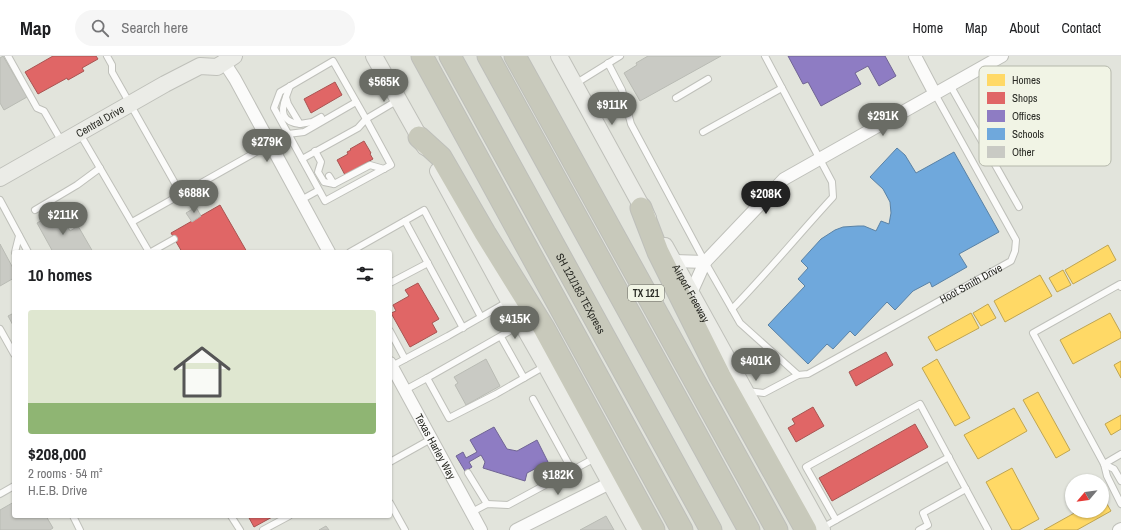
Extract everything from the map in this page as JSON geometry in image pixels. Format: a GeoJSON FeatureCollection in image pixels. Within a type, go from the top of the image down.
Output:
{"type":"FeatureCollection","features":[{"type":"Feature","properties":{"kind":"highway"},"geometry":{"type":"LineString","coordinates":[[422,56],[682,530]]}},
{"type":"Feature","properties":{"kind":"highway","name":"SH 121/183 TEXpress"},"geometry":{"type":"LineString","coordinates":[[450,56],[711,530]]}},
{"type":"Feature","properties":{"kind":"highway"},"geometry":{"type":"LineString","coordinates":[[488,56],[749,530]]}},
{"type":"Feature","properties":{"kind":"highway","name":"TX 121"},"geometry":{"type":"LineString","coordinates":[[515,56],[777,530]]}},
{"type":"Feature","properties":{"kind":"highway"},"geometry":{"type":"LineString","coordinates":[[419,137],[441,157],[485,233],[544,328],[654,530]]}},
{"type":"Feature","properties":{"kind":"highway"},"geometry":{"type":"LineString","coordinates":[[642,208],[658,252],[720,376],[817,529]]}},
{"type":"Feature","properties":{"kind":"main road"},"geometry":{"type":"LineString","coordinates":[[374,56],[636,530]]}},
{"type":"Feature","properties":{"kind":"main road","name":"Airport Freeway"},"geometry":{"type":"LineString","coordinates":[[559,56],[642,208],[674,261],[745,391],[817,529]]}},
{"type":"Feature","properties":{"kind":"main road","name":"Central Drive"},"geometry":{"type":"LineString","coordinates":[[0,178],[130,103],[201,59],[217,67],[227,58]]}},
{"type":"Feature","properties":{"kind":"street","name":"Hoot Smith Drive"},"geometry":{"type":"LineString","coordinates":[[915,56],[935,94]]}},
{"type":"Feature","properties":{"kind":"street"},"geometry":{"type":"LineString","coordinates":[[984,66],[1002,56]]}},
{"type":"Feature","properties":{"kind":"street"},"geometry":{"type":"LineString","coordinates":[[227,58],[235,79],[328,250]]}},
{"type":"Feature","properties":{"kind":"street"},"geometry":{"type":"LineString","coordinates":[[691,293],[705,262],[784,179],[979,69]]}},
{"type":"Feature","properties":{"kind":"street"},"geometry":{"type":"LineString","coordinates":[[674,261],[705,262]]}},
{"type":"Feature","properties":{"kind":"street","name":"Texas Harley Way"},"geometry":{"type":"LineString","coordinates":[[392,366],[481,530]]}},
{"type":"Feature","properties":{"kind":"street"},"geometry":{"type":"LineString","coordinates":[[516,530],[610,483]]}},
{"type":"Feature","properties":{"kind":"lane"},"geometry":{"type":"LineString","coordinates":[[8,56],[37,108],[44,111],[62,142]]}},
{"type":"Feature","properties":{"kind":"lane"},"geometry":{"type":"LineString","coordinates":[[107,56],[112,65],[112,72],[181,194]]}},
{"type":"Feature","properties":{"kind":"lane"},"geometry":{"type":"LineString","coordinates":[[574,84],[620,56]]}},
{"type":"Feature","properties":{"kind":"lane"},"geometry":{"type":"LineString","coordinates":[[732,309],[833,197],[832,182],[765,56]]}},
{"type":"Feature","properties":{"kind":"lane"},"geometry":{"type":"LineString","coordinates":[[333,61],[356,102],[391,165],[325,201],[274,108],[280,92],[333,61]]}},
{"type":"Feature","properties":{"kind":"lane"},"geometry":{"type":"LineString","coordinates":[[608,63],[622,90],[631,124],[705,262],[740,323],[798,375]]}},
{"type":"Feature","properties":{"kind":"lane"},"geometry":{"type":"LineString","coordinates":[[676,98],[708,79]]}},
{"type":"Feature","properties":{"kind":"lane"},"geometry":{"type":"LineString","coordinates":[[950,85],[979,136]]}},
{"type":"Feature","properties":{"kind":"lane"},"geometry":{"type":"LineString","coordinates":[[290,86],[286,97],[288,104],[300,124],[312,122],[337,108],[346,108]]}},
{"type":"Feature","properties":{"kind":"lane"},"geometry":{"type":"LineString","coordinates":[[704,132],[782,88]]}},
{"type":"Feature","properties":{"kind":"lane","name":"Hoot Smith Drive"},"geometry":{"type":"LineString","coordinates":[[745,391],[764,393],[798,375],[808,374],[1010,261],[1015,252],[1016,240],[935,94]]}},
{"type":"Feature","properties":{"kind":"lane"},"geometry":{"type":"LineString","coordinates":[[302,159],[358,128],[366,119],[398,100]]}},
{"type":"Feature","properties":{"kind":"lane"},"geometry":{"type":"LineString","coordinates":[[132,222],[288,134],[304,132],[356,102]]}},
{"type":"Feature","properties":{"kind":"lane"},"geometry":{"type":"LineString","coordinates":[[79,132],[149,250]]}},
{"type":"Feature","properties":{"kind":"lane"},"geometry":{"type":"LineString","coordinates":[[316,151],[325,168]]}},
{"type":"Feature","properties":{"kind":"lane"},"geometry":{"type":"LineString","coordinates":[[321,162],[318,172],[324,182],[334,184],[370,165],[384,168]]}},
{"type":"Feature","properties":{"kind":"lane"},"geometry":{"type":"LineString","coordinates":[[996,166],[1019,207]]}},
{"type":"Feature","properties":{"kind":"lane"},"geometry":{"type":"LineString","coordinates":[[35,210],[77,185],[100,168]]}},
{"type":"Feature","properties":{"kind":"lane"},"geometry":{"type":"LineString","coordinates":[[329,176],[334,184]]}},
{"type":"Feature","properties":{"kind":"lane"},"geometry":{"type":"LineString","coordinates":[[301,200],[319,190]]}},
{"type":"Feature","properties":{"kind":"lane"},"geometry":{"type":"LineString","coordinates":[[0,200],[27,250]]}},
{"type":"Feature","properties":{"kind":"lane"},"geometry":{"type":"LineString","coordinates":[[355,250],[424,210],[481,317]]}},
{"type":"Feature","properties":{"kind":"lane"},"geometry":{"type":"LineString","coordinates":[[405,221],[463,328]]}},
{"type":"Feature","properties":{"kind":"lane"},"geometry":{"type":"LineString","coordinates":[[15,250],[19,236]]}},
{"type":"Feature","properties":{"kind":"lane"},"geometry":{"type":"LineString","coordinates":[[154,250],[174,239]]}},
{"type":"Feature","properties":{"kind":"lane"},"geometry":{"type":"LineString","coordinates":[[392,283],[428,264]]}},
{"type":"Feature","properties":{"kind":"lane"},"geometry":{"type":"LineString","coordinates":[[1121,287],[1120,284],[1034,333],[1104,464],[1107,476],[1121,504]]}},
{"type":"Feature","properties":{"kind":"lane"},"geometry":{"type":"LineString","coordinates":[[392,364],[405,359],[463,328],[509,301]]}},
{"type":"Feature","properties":{"kind":"lane"},"geometry":{"type":"LineString","coordinates":[[405,390],[522,324]]}},
{"type":"Feature","properties":{"kind":"lane"},"geometry":{"type":"LineString","coordinates":[[0,329],[12,350]]}},
{"type":"Feature","properties":{"kind":"lane"},"geometry":{"type":"LineString","coordinates":[[392,336],[405,359]]}},
{"type":"Feature","properties":{"kind":"lane"},"geometry":{"type":"LineString","coordinates":[[501,336],[524,378]]}},
{"type":"Feature","properties":{"kind":"lane"},"geometry":{"type":"LineString","coordinates":[[426,378],[449,418],[546,366]]}},
{"type":"Feature","properties":{"kind":"lane"},"geometry":{"type":"LineString","coordinates":[[533,399],[572,470]]}},
{"type":"Feature","properties":{"kind":"lane"},"geometry":{"type":"LineString","coordinates":[[836,520],[806,467],[920,404],[988,530]]}},
{"type":"Feature","properties":{"kind":"lane"},"geometry":{"type":"LineString","coordinates":[[392,461],[432,439]]}},
{"type":"Feature","properties":{"kind":"lane"},"geometry":{"type":"LineString","coordinates":[[1104,464],[1121,454]]}},
{"type":"Feature","properties":{"kind":"lane"},"geometry":{"type":"LineString","coordinates":[[817,529],[836,520],[949,456]]}},
{"type":"Feature","properties":{"kind":"lane"},"geometry":{"type":"LineString","coordinates":[[472,512],[487,504],[508,506],[596,457]]}},
{"type":"Feature","properties":{"kind":"lane"},"geometry":{"type":"LineString","coordinates":[[1104,464],[1114,469],[1121,481]]}},
{"type":"Feature","properties":{"kind":"lane"},"geometry":{"type":"LineString","coordinates":[[468,472],[487,504]]}},
{"type":"Feature","properties":{"kind":"lane"},"geometry":{"type":"LineString","coordinates":[[0,494],[12,487]]}},
{"type":"Feature","properties":{"kind":"lane"},"geometry":{"type":"LineString","coordinates":[[919,530],[928,525],[922,513],[966,489]]}},
{"type":"Feature","properties":{"kind":"lane"},"geometry":{"type":"LineString","coordinates":[[392,507],[405,530]]}},
{"type":"Feature","properties":{"kind":"lane"},"geometry":{"type":"LineString","coordinates":[[74,518],[80,530]]}},
{"type":"Feature","properties":{"kind":"lane"},"geometry":{"type":"LineString","coordinates":[[232,518],[240,530]]}},
{"type":"Feature","properties":{"kind":"lane"},"geometry":{"type":"LineString","coordinates":[[263,530],[285,518]]}},
{"type":"Feature","properties":{"kind":"building: Homes"},"geometry":{"type":"Polygon","coordinates":[[[1108,245],[1116,260],[1073,284],[1065,270],[1108,245]]]}},
{"type":"Feature","properties":{"kind":"building: Homes"},"geometry":{"type":"Polygon","coordinates":[[[1063,270],[1071,285],[1057,292],[1049,278],[1063,270]]]}},
{"type":"Feature","properties":{"kind":"building: Homes"},"geometry":{"type":"Polygon","coordinates":[[[1040,275],[1052,296],[1005,322],[994,301],[1040,275]]]}},
{"type":"Feature","properties":{"kind":"building: Homes"},"geometry":{"type":"Polygon","coordinates":[[[988,304],[996,318],[981,326],[973,313],[988,304]]]}},
{"type":"Feature","properties":{"kind":"building: Homes"},"geometry":{"type":"Polygon","coordinates":[[[971,313],[979,328],[936,351],[928,337],[971,313]]]}},
{"type":"Feature","properties":{"kind":"building: Homes"},"geometry":{"type":"Polygon","coordinates":[[[1110,313],[1121,333],[1121,338],[1073,364],[1060,340],[1110,313]]]}},
{"type":"Feature","properties":{"kind":"building: Homes"},"geometry":{"type":"Polygon","coordinates":[[[937,359],[970,418],[955,426],[922,368],[937,359]]]}},
{"type":"Feature","properties":{"kind":"building: Homes"},"geometry":{"type":"Polygon","coordinates":[[[1121,361],[1121,378],[1114,365],[1121,361]]]}},
{"type":"Feature","properties":{"kind":"building: Homes"},"geometry":{"type":"Polygon","coordinates":[[[1038,392],[1070,450],[1056,458],[1023,400],[1038,392]]]}},
{"type":"Feature","properties":{"kind":"building: Homes"},"geometry":{"type":"Polygon","coordinates":[[[1014,408],[1027,431],[978,459],[964,435],[1014,408]]]}},
{"type":"Feature","properties":{"kind":"building: Homes"},"geometry":{"type":"Polygon","coordinates":[[[1121,415],[1121,429],[1111,435],[1105,424],[1121,415]]]}},
{"type":"Feature","properties":{"kind":"building: Homes"},"geometry":{"type":"Polygon","coordinates":[[[1012,468],[1039,519],[1019,530],[1012,530],[986,482],[1012,468]]]}},
{"type":"Feature","properties":{"kind":"building: Homes"},"geometry":{"type":"Polygon","coordinates":[[[1065,518],[1098,518],[1077,530],[1044,530],[1065,518]]]}},
{"type":"Feature","properties":{"kind":"building: Shops"},"geometry":{"type":"Polygon","coordinates":[[[53,56],[96,56],[98,59],[82,68],[84,71],[68,80],[67,78],[38,94],[25,72],[53,56]]]}},
{"type":"Feature","properties":{"kind":"building: Shops"},"geometry":{"type":"Polygon","coordinates":[[[335,82],[342,95],[311,113],[304,99],[335,82]]]}},
{"type":"Feature","properties":{"kind":"building: Shops"},"geometry":{"type":"Polygon","coordinates":[[[364,141],[373,159],[345,175],[337,160],[348,154],[347,152],[351,150],[350,149],[364,141]]]}},
{"type":"Feature","properties":{"kind":"building: Shops"},"geometry":{"type":"Polygon","coordinates":[[[220,205],[246,250],[181,250],[171,233],[220,205]]]}},
{"type":"Feature","properties":{"kind":"building: Shops"},"geometry":{"type":"Polygon","coordinates":[[[418,283],[439,319],[432,323],[437,332],[410,347],[392,315],[392,313],[396,311],[393,305],[409,296],[405,290],[418,283]]]}},
{"type":"Feature","properties":{"kind":"building: Shops"},"geometry":{"type":"Polygon","coordinates":[[[886,352],[893,365],[856,386],[849,372],[886,352]]]}},
{"type":"Feature","properties":{"kind":"building: Shops"},"geometry":{"type":"Polygon","coordinates":[[[813,407],[824,426],[796,442],[788,428],[795,424],[792,419],[813,407]]]}},
{"type":"Feature","properties":{"kind":"building: Shops"},"geometry":{"type":"Polygon","coordinates":[[[915,424],[928,447],[832,501],[819,478],[915,424]]]}},
{"type":"Feature","properties":{"kind":"building: Shops"},"geometry":{"type":"Polygon","coordinates":[[[249,518],[270,518],[254,527],[249,518]]]}},
{"type":"Feature","properties":{"kind":"building: Offices"},"geometry":{"type":"Polygon","coordinates":[[[788,56],[885,56],[896,76],[879,86],[868,66],[855,73],[861,84],[821,106],[808,82],[803,84],[788,56]]]}},
{"type":"Feature","properties":{"kind":"building: Offices"},"geometry":{"type":"Polygon","coordinates":[[[494,427],[507,449],[517,451],[537,440],[548,462],[527,473],[525,481],[483,468],[485,462],[481,455],[469,462],[472,467],[465,471],[456,456],[463,452],[466,458],[477,452],[470,440],[494,427]]]}},
{"type":"Feature","properties":{"kind":"building: Schools"},"geometry":{"type":"Polygon","coordinates":[[[897,148],[905,155],[916,173],[954,152],[999,232],[959,254],[967,267],[932,287],[930,282],[913,291],[895,310],[887,302],[855,336],[850,331],[833,349],[827,344],[808,364],[768,325],[805,286],[798,279],[808,268],[801,261],[821,239],[843,227],[864,226],[876,231],[881,221],[889,224],[891,213],[890,202],[883,189],[870,177],[897,148]]]}},
{"type":"Feature","properties":{"kind":"building: Other"},"geometry":{"type":"Polygon","coordinates":[[[3,56],[27,97],[4,110],[0,103],[0,58],[3,56]]]}},
{"type":"Feature","properties":{"kind":"building: Other"},"geometry":{"type":"Polygon","coordinates":[[[648,56],[721,56],[640,101],[624,73],[637,65],[636,63],[648,56]]]}},
{"type":"Feature","properties":{"kind":"building: Other"},"geometry":{"type":"Polygon","coordinates":[[[196,207],[201,216],[192,222],[186,213],[196,207]]]}},
{"type":"Feature","properties":{"kind":"building: Other"},"geometry":{"type":"Polygon","coordinates":[[[59,211],[70,231],[78,226],[92,250],[52,250],[37,223],[59,211]]]}},
{"type":"Feature","properties":{"kind":"building: Other"},"geometry":{"type":"Polygon","coordinates":[[[0,244],[12,266],[12,279],[0,286],[0,244]]]}},
{"type":"Feature","properties":{"kind":"building: Other"},"geometry":{"type":"Polygon","coordinates":[[[12,314],[12,323],[8,316],[12,314]]]}},
{"type":"Feature","properties":{"kind":"building: Other"},"geometry":{"type":"Polygon","coordinates":[[[486,359],[500,386],[466,405],[455,385],[458,383],[454,377],[486,359]]]}},
{"type":"Feature","properties":{"kind":"building: Other"},"geometry":{"type":"Polygon","coordinates":[[[12,503],[12,518],[47,518],[53,528],[50,530],[0,530],[0,510],[12,503]]]}},
{"type":"Feature","properties":{"kind":"building: Other"},"geometry":{"type":"Polygon","coordinates":[[[606,516],[614,530],[580,530],[606,516]]]}},
{"type":"Feature","properties":{"kind":"building: Other"},"geometry":{"type":"Polygon","coordinates":[[[326,526],[329,530],[319,530],[326,526]]]}}]}
